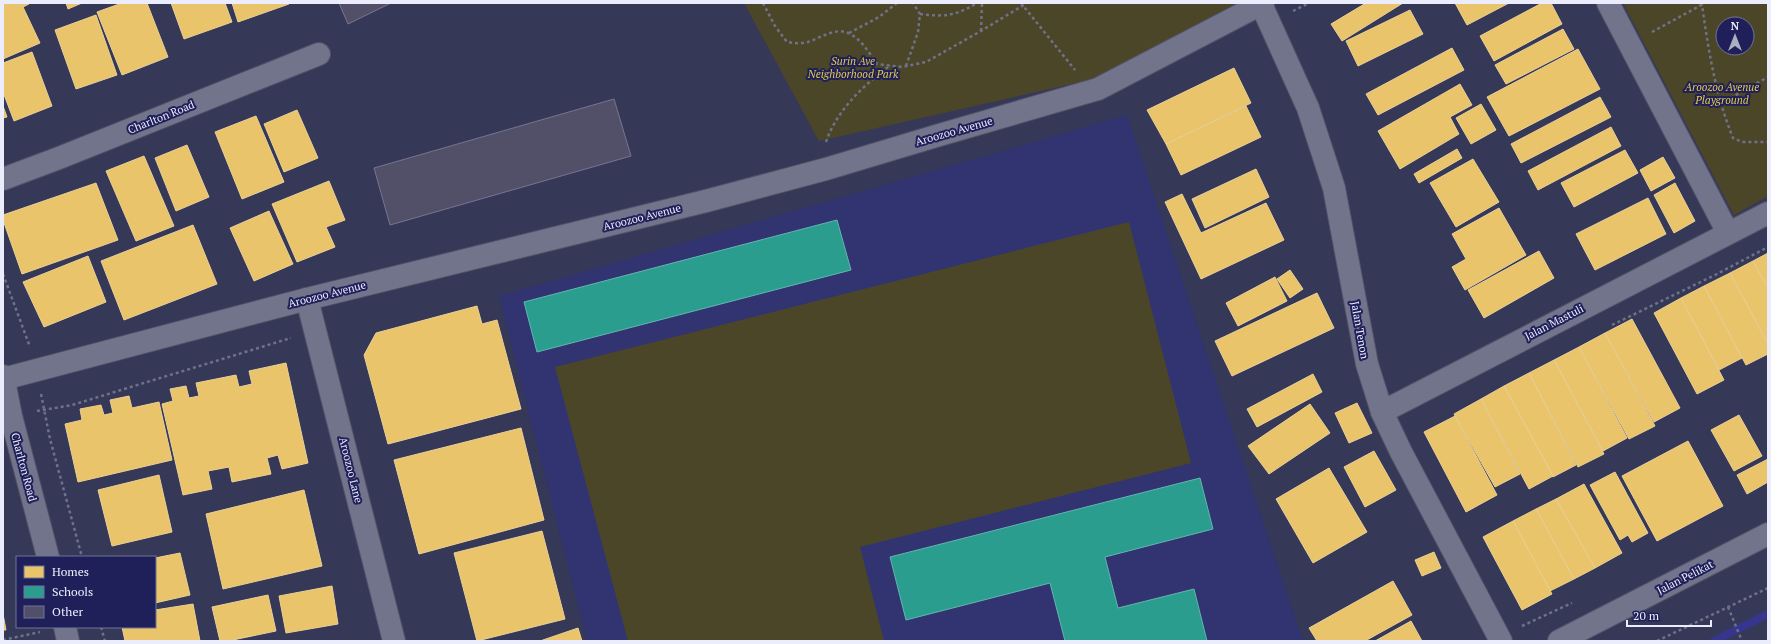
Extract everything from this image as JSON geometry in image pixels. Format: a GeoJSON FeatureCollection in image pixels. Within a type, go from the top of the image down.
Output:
{"type":"FeatureCollection","features":[{"type":"Feature","properties":{"kind":"street"},"geometry":{"type":"LineString","coordinates":[[1608,3],[1728,233]]}},
{"type":"Feature","properties":{"kind":"street","name":"Aroozoo Avenue"},"geometry":{"type":"LineString","coordinates":[[3,378],[307,299],[819,172],[1098,89],[1262,4]]}},
{"type":"Feature","properties":{"kind":"street","name":"Jalan Tenon"},"geometry":{"type":"LineString","coordinates":[[1262,4],[1308,108],[1334,188],[1365,357],[1382,412],[1401,452],[1501,641]]}},
{"type":"Feature","properties":{"kind":"street","name":"Charlton Road"},"geometry":{"type":"LineString","coordinates":[[3,179],[73,153],[319,54]]}},
{"type":"Feature","properties":{"kind":"street","name":"Jalan Mastuli"},"geometry":{"type":"LineString","coordinates":[[1382,412],[1768,213]]}},
{"type":"Feature","properties":{"kind":"street","name":"Aroozoo Lane"},"geometry":{"type":"LineString","coordinates":[[307,299],[394,641]]}},
{"type":"Feature","properties":{"kind":"street","name":"Charlton Road"},"geometry":{"type":"LineString","coordinates":[[3,378],[11,416],[48,556]]}},
{"type":"Feature","properties":{"kind":"street","name":"Jalan Pelikat"},"geometry":{"type":"LineString","coordinates":[[1559,641],[1768,534]]}},
{"type":"Feature","properties":{"kind":"street"},"geometry":{"type":"LineString","coordinates":[[65,628],[68,641]]}},
{"type":"Feature","properties":{"kind":"path"},"geometry":{"type":"LineString","coordinates":[[763,3],[775,26],[787,42],[799,44],[809,42],[837,31],[849,33],[860,41],[877,64],[902,67],[926,62],[981,31],[1022,4],[1027,3]]}},
{"type":"Feature","properties":{"kind":"path"},"geometry":{"type":"LineString","coordinates":[[849,33],[879,17],[897,3]]}},
{"type":"Feature","properties":{"kind":"path"},"geometry":{"type":"LineString","coordinates":[[906,66],[918,32],[920,14],[913,3]]}},
{"type":"Feature","properties":{"kind":"path"},"geometry":{"type":"LineString","coordinates":[[920,14],[939,16],[962,12],[976,3]]}},
{"type":"Feature","properties":{"kind":"path"},"geometry":{"type":"LineString","coordinates":[[981,31],[982,3]]}},
{"type":"Feature","properties":{"kind":"path"},"geometry":{"type":"LineString","coordinates":[[1648,34],[1705,3]]}},
{"type":"Feature","properties":{"kind":"path"},"geometry":{"type":"LineString","coordinates":[[1022,4],[1078,73]]}},
{"type":"Feature","properties":{"kind":"path"},"geometry":{"type":"LineString","coordinates":[[1701,4],[1720,104],[1733,138],[1742,142],[1768,142]]}},
{"type":"Feature","properties":{"kind":"path"},"geometry":{"type":"LineString","coordinates":[[825,144],[829,133],[840,114],[864,85],[888,66]]}},
{"type":"Feature","properties":{"kind":"path"},"geometry":{"type":"LineString","coordinates":[[1720,104],[1768,76]]}},
{"type":"Feature","properties":{"kind":"path"},"geometry":{"type":"LineString","coordinates":[[3,274],[32,352],[44,409],[82,556]]}},
{"type":"Feature","properties":{"kind":"path"},"geometry":{"type":"LineString","coordinates":[[11,416],[72,405],[316,331]]}},
{"type":"Feature","properties":{"kind":"path"},"geometry":{"type":"LineString","coordinates":[[1657,641],[1768,588]]}},
{"type":"Feature","properties":{"kind":"path"},"geometry":{"type":"LineString","coordinates":[[1728,607],[1742,641]]}},
{"type":"Feature","properties":{"kind":"path"},"geometry":{"type":"LineString","coordinates":[[101,628],[105,641]]}},
{"type":"Feature","properties":{"kind":"path"},"geometry":{"type":"LineString","coordinates":[[3,640],[43,630]]}},
{"type":"Feature","properties":{"kind":"shaded area"},"geometry":{"type":"Polygon","coordinates":[[[1127,115],[1303,641],[587,641],[499,296],[1127,115]]]}},
{"type":"Feature","properties":{"kind":"green space","name":"Surin Ave Neighborhood Park"},"geometry":{"type":"Polygon","coordinates":[[[744,3],[1237,3],[1094,79],[819,141],[744,3]]]}},
{"type":"Feature","properties":{"kind":"green space","name":"Aroozoo Avenue Playground"},"geometry":{"type":"Polygon","coordinates":[[[1623,3],[1768,3],[1768,196],[1734,215],[1623,3]]]}},
{"type":"Feature","properties":{"kind":"green space"},"geometry":{"type":"Polygon","coordinates":[[[1129,222],[1191,463],[860,547],[884,641],[628,641],[555,367],[1129,222]]]}},
{"type":"Feature","properties":{"kind":"building: Homes"},"geometry":{"type":"Polygon","coordinates":[[[3,3],[29,4],[23,7],[40,43],[3,59],[3,3]]]}},
{"type":"Feature","properties":{"kind":"building: Homes"},"geometry":{"type":"Polygon","coordinates":[[[66,3],[82,3],[68,9],[66,3]]]}},
{"type":"Feature","properties":{"kind":"building: Homes"},"geometry":{"type":"Polygon","coordinates":[[[122,3],[147,3],[168,57],[122,75],[97,12],[122,3]]]}},
{"type":"Feature","properties":{"kind":"building: Homes"},"geometry":{"type":"Polygon","coordinates":[[[171,3],[225,3],[232,22],[184,39],[171,3]]]}},
{"type":"Feature","properties":{"kind":"building: Homes"},"geometry":{"type":"Polygon","coordinates":[[[232,3],[288,3],[289,4],[238,22],[232,3]]]}},
{"type":"Feature","properties":{"kind":"building: Homes"},"geometry":{"type":"Polygon","coordinates":[[[1366,3],[1403,3],[1342,41],[1331,24],[1366,3]]]}},
{"type":"Feature","properties":{"kind":"building: Homes"},"geometry":{"type":"Polygon","coordinates":[[[1455,3],[1509,3],[1467,25],[1455,3]]]}},
{"type":"Feature","properties":{"kind":"building: Homes"},"geometry":{"type":"Polygon","coordinates":[[[1542,3],[1551,3],[1562,24],[1494,61],[1480,36],[1542,3]]]}},
{"type":"Feature","properties":{"kind":"building: Homes"},"geometry":{"type":"Polygon","coordinates":[[[1410,10],[1423,34],[1358,66],[1346,41],[1410,10]]]}},
{"type":"Feature","properties":{"kind":"building: Homes"},"geometry":{"type":"Polygon","coordinates":[[[96,15],[117,75],[76,89],[55,30],[96,15]]]}},
{"type":"Feature","properties":{"kind":"building: Homes"},"geometry":{"type":"Polygon","coordinates":[[[1563,29],[1574,49],[1506,84],[1495,65],[1563,29]]]}},
{"type":"Feature","properties":{"kind":"building: Homes"},"geometry":{"type":"Polygon","coordinates":[[[1452,48],[1464,70],[1378,115],[1366,94],[1452,48]]]}},
{"type":"Feature","properties":{"kind":"building: Homes"},"geometry":{"type":"Polygon","coordinates":[[[1578,49],[1600,89],[1509,136],[1487,97],[1578,49]]]}},
{"type":"Feature","properties":{"kind":"building: Homes"},"geometry":{"type":"Polygon","coordinates":[[[32,52],[52,106],[14,121],[3,92],[3,63],[32,52]]]}},
{"type":"Feature","properties":{"kind":"building: Homes"},"geometry":{"type":"Polygon","coordinates":[[[1234,68],[1251,103],[1166,144],[1147,110],[1234,68]]]}},
{"type":"Feature","properties":{"kind":"building: Homes"},"geometry":{"type":"Polygon","coordinates":[[[1460,84],[1472,105],[1450,117],[1459,134],[1400,169],[1378,131],[1460,84]]]}},
{"type":"Feature","properties":{"kind":"building: Homes"},"geometry":{"type":"Polygon","coordinates":[[[1600,97],[1611,117],[1521,163],[1511,144],[1600,97]]]}},
{"type":"Feature","properties":{"kind":"building: Homes"},"geometry":{"type":"Polygon","coordinates":[[[1481,104],[1496,130],[1471,144],[1456,118],[1481,104]]]}},
{"type":"Feature","properties":{"kind":"building: Homes"},"geometry":{"type":"Polygon","coordinates":[[[3,106],[7,117],[3,118],[3,106]]]}},
{"type":"Feature","properties":{"kind":"building: Homes"},"geometry":{"type":"Polygon","coordinates":[[[1246,106],[1261,137],[1181,175],[1166,144],[1246,106]]]}},
{"type":"Feature","properties":{"kind":"building: Homes"},"geometry":{"type":"Polygon","coordinates":[[[297,110],[318,158],[284,172],[264,124],[297,110]]]}},
{"type":"Feature","properties":{"kind":"building: Homes"},"geometry":{"type":"Polygon","coordinates":[[[256,116],[284,182],[242,199],[215,132],[256,116]]]}},
{"type":"Feature","properties":{"kind":"building: Homes"},"geometry":{"type":"Polygon","coordinates":[[[1611,127],[1621,146],[1538,190],[1528,171],[1611,127]]]}},
{"type":"Feature","properties":{"kind":"building: Homes"},"geometry":{"type":"Polygon","coordinates":[[[187,145],[209,197],[176,211],[155,158],[187,145]]]}},
{"type":"Feature","properties":{"kind":"building: Homes"},"geometry":{"type":"Polygon","coordinates":[[[1457,149],[1462,158],[1419,183],[1414,174],[1457,149]]]}},
{"type":"Feature","properties":{"kind":"building: Homes"},"geometry":{"type":"Polygon","coordinates":[[[1625,150],[1638,173],[1574,207],[1561,183],[1625,150]]]}},
{"type":"Feature","properties":{"kind":"building: Homes"},"geometry":{"type":"Polygon","coordinates":[[[144,156],[174,226],[136,241],[106,171],[144,156]]]}},
{"type":"Feature","properties":{"kind":"building: Homes"},"geometry":{"type":"Polygon","coordinates":[[[1663,157],[1675,178],[1651,191],[1640,170],[1663,157]]]}},
{"type":"Feature","properties":{"kind":"building: Homes"},"geometry":{"type":"Polygon","coordinates":[[[1473,159],[1499,202],[1456,227],[1430,183],[1473,159]]]}},
{"type":"Feature","properties":{"kind":"building: Homes"},"geometry":{"type":"Polygon","coordinates":[[[1256,169],[1269,197],[1205,228],[1192,199],[1256,169]]]}},
{"type":"Feature","properties":{"kind":"building: Homes"},"geometry":{"type":"Polygon","coordinates":[[[329,181],[345,220],[326,227],[335,247],[297,262],[272,204],[329,181]]]}},
{"type":"Feature","properties":{"kind":"building: Homes"},"geometry":{"type":"Polygon","coordinates":[[[96,183],[118,240],[22,274],[3,220],[3,215],[96,183]]]}},
{"type":"Feature","properties":{"kind":"building: Homes"},"geometry":{"type":"Polygon","coordinates":[[[1675,183],[1695,221],[1674,233],[1654,195],[1675,183]]]}},
{"type":"Feature","properties":{"kind":"building: Homes"},"geometry":{"type":"Polygon","coordinates":[[[1182,194],[1201,233],[1266,203],[1284,240],[1201,279],[1165,202],[1182,194]]]}},
{"type":"Feature","properties":{"kind":"building: Homes"},"geometry":{"type":"Polygon","coordinates":[[[1648,198],[1666,234],[1595,270],[1576,234],[1648,198]]]}},
{"type":"Feature","properties":{"kind":"building: Homes"},"geometry":{"type":"Polygon","coordinates":[[[1499,208],[1526,255],[1465,290],[1452,267],[1466,259],[1452,234],[1499,208]]]}},
{"type":"Feature","properties":{"kind":"building: Homes"},"geometry":{"type":"Polygon","coordinates":[[[269,211],[293,264],[254,281],[230,228],[269,211]]]}},
{"type":"Feature","properties":{"kind":"building: Homes"},"geometry":{"type":"Polygon","coordinates":[[[193,225],[217,284],[124,320],[101,261],[193,225]]]}},
{"type":"Feature","properties":{"kind":"building: Homes"},"geometry":{"type":"Polygon","coordinates":[[[1539,251],[1554,278],[1484,318],[1468,290],[1539,251]]]}},
{"type":"Feature","properties":{"kind":"building: Homes"},"geometry":{"type":"Polygon","coordinates":[[[1768,253],[1768,288],[1753,261],[1768,253]]]}},
{"type":"Feature","properties":{"kind":"building: Homes"},"geometry":{"type":"Polygon","coordinates":[[[88,256],[106,302],[44,327],[23,282],[88,256]]]}},
{"type":"Feature","properties":{"kind":"building: Homes"},"geometry":{"type":"Polygon","coordinates":[[[1753,261],[1768,288],[1768,344],[1730,273],[1753,261]]]}},
{"type":"Feature","properties":{"kind":"building: Homes"},"geometry":{"type":"Polygon","coordinates":[[[1290,270],[1303,289],[1290,298],[1277,279],[1290,270]]]}},
{"type":"Feature","properties":{"kind":"building: Homes"},"geometry":{"type":"Polygon","coordinates":[[[1730,273],[1768,344],[1768,354],[1746,365],[1704,286],[1730,273]]]}},
{"type":"Feature","properties":{"kind":"building: Homes"},"geometry":{"type":"Polygon","coordinates":[[[1275,277],[1287,301],[1238,326],[1226,303],[1275,277]]]}},
{"type":"Feature","properties":{"kind":"building: Homes"},"geometry":{"type":"Polygon","coordinates":[[[1704,286],[1742,358],[1719,370],[1681,298],[1704,286]]]}},
{"type":"Feature","properties":{"kind":"building: Homes"},"geometry":{"type":"Polygon","coordinates":[[[1317,293],[1334,328],[1232,376],[1215,341],[1317,293]]]}},
{"type":"Feature","properties":{"kind":"building: Homes"},"geometry":{"type":"Polygon","coordinates":[[[1681,298],[1724,380],[1697,394],[1654,313],[1681,298]]]}},
{"type":"Feature","properties":{"kind":"building: Homes"},"geometry":{"type":"Polygon","coordinates":[[[477,306],[482,324],[497,320],[521,409],[388,444],[364,355],[376,333],[477,306]]]}},
{"type":"Feature","properties":{"kind":"building: Homes"},"geometry":{"type":"Polygon","coordinates":[[[1632,319],[1680,408],[1654,422],[1605,333],[1632,319]]]}},
{"type":"Feature","properties":{"kind":"building: Homes"},"geometry":{"type":"Polygon","coordinates":[[[1605,333],[1655,426],[1629,439],[1579,347],[1605,333]]]}},
{"type":"Feature","properties":{"kind":"building: Homes"},"geometry":{"type":"Polygon","coordinates":[[[1579,347],[1627,438],[1603,451],[1554,360],[1579,347]]]}},
{"type":"Feature","properties":{"kind":"building: Homes"},"geometry":{"type":"Polygon","coordinates":[[[1554,360],[1604,454],[1578,467],[1529,373],[1554,360]]]}},
{"type":"Feature","properties":{"kind":"building: Homes"},"geometry":{"type":"Polygon","coordinates":[[[286,363],[308,463],[282,469],[278,455],[267,458],[271,474],[232,482],[229,467],[208,471],[212,489],[183,495],[162,404],[173,401],[170,389],[186,386],[189,398],[199,396],[196,383],[236,375],[239,387],[252,384],[249,371],[286,363]]]}},
{"type":"Feature","properties":{"kind":"building: Homes"},"geometry":{"type":"Polygon","coordinates":[[[1529,373],[1576,465],[1553,477],[1504,386],[1529,373]]]}},
{"type":"Feature","properties":{"kind":"building: Homes"},"geometry":{"type":"Polygon","coordinates":[[[1313,374],[1322,392],[1257,427],[1247,409],[1313,374]]]}},
{"type":"Feature","properties":{"kind":"building: Homes"},"geometry":{"type":"Polygon","coordinates":[[[1504,386],[1553,476],[1529,489],[1481,399],[1504,386]]]}},
{"type":"Feature","properties":{"kind":"building: Homes"},"geometry":{"type":"Polygon","coordinates":[[[129,396],[132,408],[159,402],[172,460],[78,482],[65,424],[82,420],[80,409],[101,405],[104,415],[113,413],[110,400],[129,396]]]}},
{"type":"Feature","properties":{"kind":"building: Homes"},"geometry":{"type":"Polygon","coordinates":[[[1481,399],[1520,474],[1495,487],[1454,414],[1481,399]]]}},
{"type":"Feature","properties":{"kind":"building: Homes"},"geometry":{"type":"Polygon","coordinates":[[[1357,403],[1372,433],[1349,443],[1335,413],[1357,403]]]}},
{"type":"Feature","properties":{"kind":"building: Homes"},"geometry":{"type":"Polygon","coordinates":[[[1310,404],[1330,433],[1269,474],[1248,446],[1310,404]]]}},
{"type":"Feature","properties":{"kind":"building: Homes"},"geometry":{"type":"Polygon","coordinates":[[[1739,415],[1762,456],[1734,471],[1711,430],[1739,415]]]}},
{"type":"Feature","properties":{"kind":"building: Homes"},"geometry":{"type":"Polygon","coordinates":[[[1455,416],[1497,495],[1466,512],[1424,432],[1455,416]]]}},
{"type":"Feature","properties":{"kind":"building: Homes"},"geometry":{"type":"Polygon","coordinates":[[[521,428],[544,520],[419,554],[394,460],[521,428]]]}},
{"type":"Feature","properties":{"kind":"building: Homes"},"geometry":{"type":"Polygon","coordinates":[[[1688,441],[1723,506],[1657,541],[1622,476],[1688,441]]]}},
{"type":"Feature","properties":{"kind":"building: Homes"},"geometry":{"type":"Polygon","coordinates":[[[1374,451],[1396,490],[1365,507],[1344,467],[1374,451]]]}},
{"type":"Feature","properties":{"kind":"building: Homes"},"geometry":{"type":"Polygon","coordinates":[[[1768,459],[1768,482],[1747,494],[1737,475],[1768,459]]]}},
{"type":"Feature","properties":{"kind":"building: Homes"},"geometry":{"type":"Polygon","coordinates":[[[1329,468],[1367,532],[1313,563],[1276,499],[1329,468]]]}},
{"type":"Feature","properties":{"kind":"building: Homes"},"geometry":{"type":"Polygon","coordinates":[[[1615,472],[1648,533],[1632,542],[1628,535],[1620,540],[1590,485],[1615,472]]]}},
{"type":"Feature","properties":{"kind":"building: Homes"},"geometry":{"type":"Polygon","coordinates":[[[159,475],[172,532],[112,546],[98,490],[159,475]]]}},
{"type":"Feature","properties":{"kind":"building: Homes"},"geometry":{"type":"Polygon","coordinates":[[[1584,484],[1622,553],[1595,568],[1556,499],[1584,484]]]}},
{"type":"Feature","properties":{"kind":"building: Homes"},"geometry":{"type":"Polygon","coordinates":[[[304,490],[322,566],[223,589],[206,514],[304,490]]]}},
{"type":"Feature","properties":{"kind":"building: Homes"},"geometry":{"type":"Polygon","coordinates":[[[1556,499],[1595,568],[1574,579],[1536,509],[1556,499]]]}},
{"type":"Feature","properties":{"kind":"building: Homes"},"geometry":{"type":"Polygon","coordinates":[[[1536,509],[1574,579],[1550,591],[1513,521],[1536,509]]]}},
{"type":"Feature","properties":{"kind":"building: Homes"},"geometry":{"type":"Polygon","coordinates":[[[1513,521],[1552,594],[1522,610],[1483,537],[1513,521]]]}},
{"type":"Feature","properties":{"kind":"building: Homes"},"geometry":{"type":"Polygon","coordinates":[[[542,531],[565,619],[477,641],[454,553],[542,531]]]}},
{"type":"Feature","properties":{"kind":"building: Homes"},"geometry":{"type":"Polygon","coordinates":[[[1434,552],[1441,568],[1422,576],[1415,560],[1434,552]]]}},
{"type":"Feature","properties":{"kind":"building: Homes"},"geometry":{"type":"Polygon","coordinates":[[[180,553],[190,595],[156,603],[156,558],[180,553]]]}},
{"type":"Feature","properties":{"kind":"building: Homes"},"geometry":{"type":"Polygon","coordinates":[[[1393,581],[1412,615],[1365,641],[1317,641],[1309,628],[1393,581]]]}},
{"type":"Feature","properties":{"kind":"building: Homes"},"geometry":{"type":"Polygon","coordinates":[[[332,586],[338,624],[286,633],[279,596],[332,586]]]}},
{"type":"Feature","properties":{"kind":"building: Homes"},"geometry":{"type":"Polygon","coordinates":[[[268,595],[276,631],[228,641],[220,641],[212,607],[268,595]]]}},
{"type":"Feature","properties":{"kind":"building: Homes"},"geometry":{"type":"Polygon","coordinates":[[[193,604],[200,641],[125,641],[122,628],[156,628],[156,610],[193,604]]]}},
{"type":"Feature","properties":{"kind":"building: Homes"},"geometry":{"type":"Polygon","coordinates":[[[3,614],[6,630],[3,630],[3,614]]]}},
{"type":"Feature","properties":{"kind":"building: Homes"},"geometry":{"type":"Polygon","coordinates":[[[1411,621],[1422,641],[1375,641],[1411,621]]]}},
{"type":"Feature","properties":{"kind":"building: Homes"},"geometry":{"type":"Polygon","coordinates":[[[578,628],[582,641],[540,641],[578,628]]]}},
{"type":"Feature","properties":{"kind":"building: Schools"},"geometry":{"type":"Polygon","coordinates":[[[837,220],[851,270],[537,352],[524,302],[837,220]]]}},
{"type":"Feature","properties":{"kind":"building: Schools"},"geometry":{"type":"Polygon","coordinates":[[[1200,478],[1213,529],[1105,557],[1118,608],[1194,589],[1207,641],[1065,641],[1050,583],[906,620],[890,557],[1200,478]]]}},
{"type":"Feature","properties":{"kind":"building: Other"},"geometry":{"type":"Polygon","coordinates":[[[339,3],[391,3],[348,24],[339,3]]]}},
{"type":"Feature","properties":{"kind":"building: Other"},"geometry":{"type":"Polygon","coordinates":[[[614,99],[631,156],[390,225],[374,168],[614,99]]]}},
{"type":"Feature","properties":{"kind":"waterway"},"geometry":{"type":"LineString","coordinates":[[1714,641],[1768,614]]}}]}
